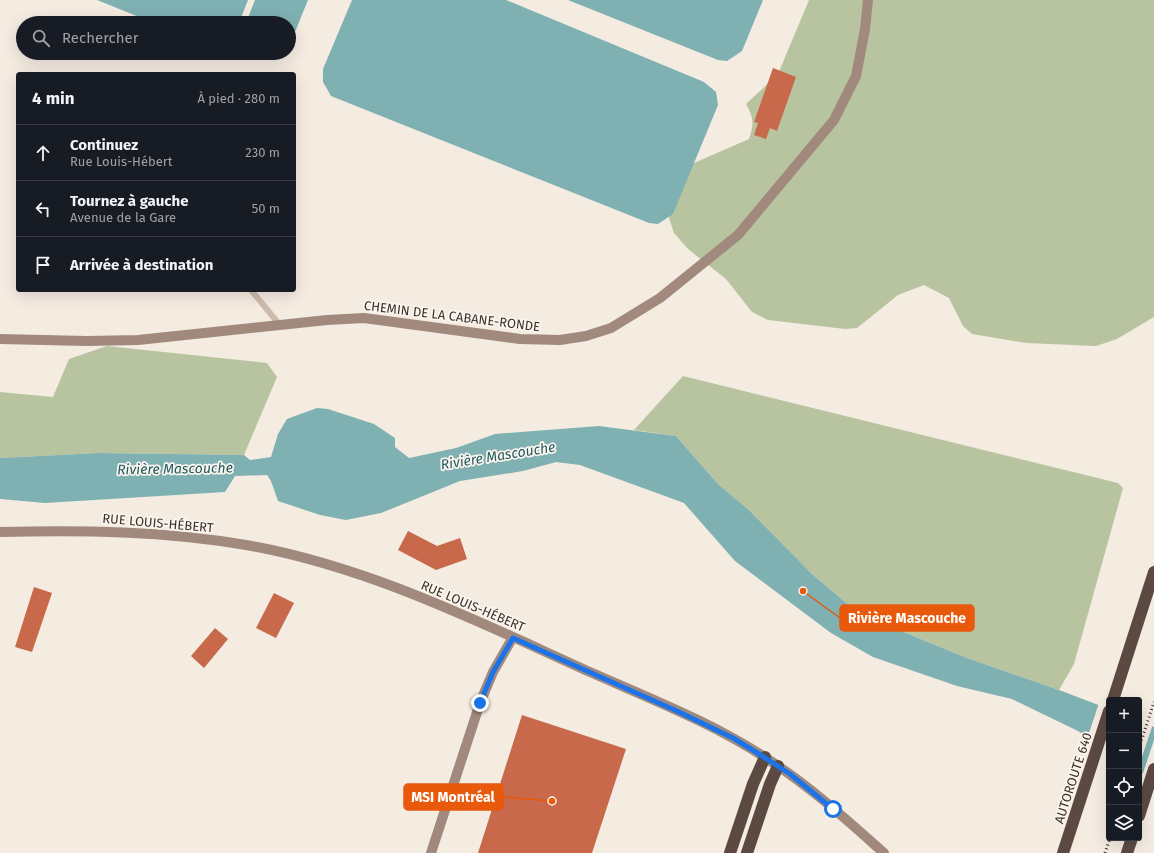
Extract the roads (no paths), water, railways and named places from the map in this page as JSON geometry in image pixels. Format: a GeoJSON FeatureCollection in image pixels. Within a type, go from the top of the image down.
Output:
{"type":"FeatureCollection","features":[{"type":"Feature","properties":{"kind":"highway"},"geometry":{"type":"LineString","coordinates":[[1114,697],[1154,572]]}},
{"type":"Feature","properties":{"kind":"highway","name":"AUTOROUTE 640"},"geometry":{"type":"LineString","coordinates":[[1063,853],[1106,721]]}},
{"type":"Feature","properties":{"kind":"highway"},"geometry":{"type":"LineString","coordinates":[[730,853],[753,784],[765,757]]}},
{"type":"Feature","properties":{"kind":"highway"},"geometry":{"type":"LineString","coordinates":[[747,853],[770,784],[778,766]]}},
{"type":"Feature","properties":{"kind":"highway"},"geometry":{"type":"LineString","coordinates":[[1142,806],[1154,769]]}},
{"type":"Feature","properties":{"kind":"highway"},"geometry":{"type":"LineString","coordinates":[[1127,853],[1131,841]]}},
{"type":"Feature","properties":{"kind":"street","name":"CHEMIN DE LA CABANE-RONDE"},"geometry":{"type":"LineString","coordinates":[[0,339],[87,341],[138,340],[279,324],[364,318],[520,339],[560,340],[586,336],[611,328],[660,298],[738,234],[834,120],[856,76],[865,29],[868,0]]}},
{"type":"Feature","properties":{"kind":"street","name":"RUE LOUIS-HÉBERT"},"geometry":{"type":"LineString","coordinates":[[0,532],[127,532],[187,537],[260,548],[315,561],[355,573],[417,596],[733,738],[765,757],[814,792],[884,853]]}},
{"type":"Feature","properties":{"kind":"street"},"geometry":{"type":"LineString","coordinates":[[431,853],[480,703],[493,672],[513,638]]}},
{"type":"Feature","properties":{"kind":"lane"},"geometry":{"type":"LineString","coordinates":[[253,292],[279,324]]}},
{"type":"Feature","properties":{"kind":"water"},"geometry":{"type":"Polygon","coordinates":[[[97,0],[248,0],[242,16],[137,16],[97,0]]]}},
{"type":"Feature","properties":{"kind":"water"},"geometry":{"type":"Polygon","coordinates":[[[255,0],[308,0],[296,29],[296,16],[249,16],[255,0]]]}},
{"type":"Feature","properties":{"kind":"water"},"geometry":{"type":"Polygon","coordinates":[[[352,0],[506,0],[704,82],[716,92],[718,105],[673,214],[658,224],[649,223],[331,96],[323,82],[323,69],[352,0]]]}},
{"type":"Feature","properties":{"kind":"water"},"geometry":{"type":"Polygon","coordinates":[[[568,0],[763,0],[742,51],[727,61],[718,60],[568,0]]]}},
{"type":"Feature","properties":{"kind":"water","name":"Rivière Mascouche"},"geometry":{"type":"Polygon","coordinates":[[[317,408],[328,409],[374,424],[395,438],[395,447],[409,458],[456,448],[495,434],[599,426],[676,436],[718,484],[749,510],[812,574],[851,607],[884,624],[967,658],[1106,708],[1106,748],[1078,731],[1012,699],[957,686],[873,657],[831,633],[735,561],[684,503],[580,465],[556,462],[523,471],[460,481],[381,513],[346,520],[320,515],[278,501],[271,481],[267,475],[235,476],[225,492],[45,503],[0,499],[0,458],[98,453],[244,455],[250,460],[271,457],[278,434],[287,419],[317,408]]]}},
{"type":"Feature","properties":{"kind":"water"},"geometry":{"type":"Polygon","coordinates":[[[1142,722],[1154,727],[1154,785],[1142,773],[1142,722]]]}},
{"type":"Feature","properties":{"kind":"railway"},"geometry":{"type":"LineString","coordinates":[[1142,739],[1154,702]]}},
{"type":"Feature","properties":{"kind":"railway"},"geometry":{"type":"LineString","coordinates":[[1105,853],[1109,841]]}},
{"type":"Feature","properties":{"kind":"place","name":"Rivière Mascouche"},"geometry":{"type":"Point","coordinates":[803,591]}},
{"type":"Feature","properties":{"kind":"place","name":"MSI Montréal"},"geometry":{"type":"Point","coordinates":[552,801]}}]}
